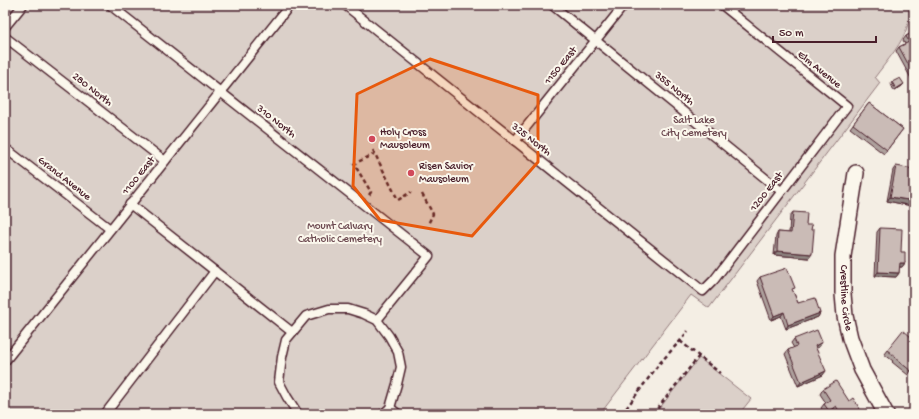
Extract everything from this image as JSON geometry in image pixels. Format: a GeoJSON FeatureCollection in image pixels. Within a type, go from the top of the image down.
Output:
{"type":"FeatureCollection","features":[{"type":"Feature","properties":{"kind":"street","name":"Crestline Circle"},"geometry":{"type":"LineString","coordinates":[[856,173],[843,256],[843,294],[845,316],[850,338],[862,370],[886,414]]}},
{"type":"Feature","properties":{"kind":"lane"},"geometry":{"type":"LineString","coordinates":[[5,27],[23,5]]}},
{"type":"Feature","properties":{"kind":"lane","name":"310 North"},"geometry":{"type":"LineString","coordinates":[[110,5],[429,256],[377,320]]}},
{"type":"Feature","properties":{"kind":"lane","name":"1100 East"},"geometry":{"type":"LineString","coordinates":[[5,361],[290,5]]}},
{"type":"Feature","properties":{"kind":"lane","name":"325 North"},"geometry":{"type":"LineString","coordinates":[[345,5],[703,291]]}},
{"type":"Feature","properties":{"kind":"lane","name":"355 North"},"geometry":{"type":"LineString","coordinates":[[552,5],[781,191]]}},
{"type":"Feature","properties":{"kind":"lane","name":"1150 East"},"geometry":{"type":"LineString","coordinates":[[515,141],[624,5]]}},
{"type":"Feature","properties":{"kind":"lane","name":"Elm Avenue"},"geometry":{"type":"LineString","coordinates":[[722,5],[847,106]]}},
{"type":"Feature","properties":{"kind":"lane","name":"280 North"},"geometry":{"type":"LineString","coordinates":[[5,36],[165,162]]}},
{"type":"Feature","properties":{"kind":"lane","name":"1200 East"},"geometry":{"type":"LineString","coordinates":[[703,291],[714,280],[847,106]]}},
{"type":"Feature","properties":{"kind":"lane","name":"Grand Avenue"},"geometry":{"type":"LineString","coordinates":[[5,148],[110,229]]}},
{"type":"Feature","properties":{"kind":"lane"},"geometry":{"type":"LineString","coordinates":[[130,204],[292,332]]}},
{"type":"Feature","properties":{"kind":"lane"},"geometry":{"type":"LineString","coordinates":[[105,414],[215,271]]}},
{"type":"Feature","properties":{"kind":"lane"},"geometry":{"type":"LineString","coordinates":[[298,414],[286,397],[279,382],[286,340],[306,316],[329,309],[348,309],[377,320],[389,336],[398,352],[401,368],[390,408],[383,414]]}},
{"type":"Feature","properties":{"kind":"lane"},"geometry":{"type":"LineString","coordinates":[[390,408],[398,414]]}},
{"type":"Feature","properties":{"kind":"path"},"geometry":{"type":"LineString","coordinates":[[373,150],[398,200],[411,192]]}},
{"type":"Feature","properties":{"kind":"path"},"geometry":{"type":"LineString","coordinates":[[363,204],[371,192],[354,164],[374,154]]}},
{"type":"Feature","properties":{"kind":"path"},"geometry":{"type":"LineString","coordinates":[[422,194],[433,214],[428,224]]}},
{"type":"Feature","properties":{"kind":"path"},"geometry":{"type":"LineString","coordinates":[[622,414],[659,364],[688,330]]}},
{"type":"Feature","properties":{"kind":"path"},"geometry":{"type":"LineString","coordinates":[[680,341],[720,373]]}},
{"type":"Feature","properties":{"kind":"path"},"geometry":{"type":"LineString","coordinates":[[653,414],[698,356]]}},
{"type":"Feature","properties":{"kind":"highlighted area"},"geometry":{"type":"Polygon","coordinates":[[[430,59],[538,95],[538,162],[472,236],[380,220],[353,186],[357,94],[430,59]]]}},
{"type":"Feature","properties":{"kind":"green space"},"geometry":{"type":"Polygon","coordinates":[[[5,5],[909,5],[909,19],[903,38],[875,77],[880,83],[709,308],[691,295],[600,414],[5,414],[5,5]]]}},
{"type":"Feature","properties":{"kind":"green space"},"geometry":{"type":"Polygon","coordinates":[[[699,358],[751,399],[739,414],[655,414],[699,358]]]}},
{"type":"Feature","properties":{"kind":"building"},"geometry":{"type":"Polygon","coordinates":[[[914,32],[914,75],[899,47],[909,42],[906,36],[914,32]]]}},
{"type":"Feature","properties":{"kind":"building"},"geometry":{"type":"Polygon","coordinates":[[[900,78],[904,84],[896,89],[892,82],[900,78]]]}},
{"type":"Feature","properties":{"kind":"building"},"geometry":{"type":"Polygon","coordinates":[[[869,103],[903,129],[887,150],[853,124],[869,103]]]}},
{"type":"Feature","properties":{"kind":"building"},"geometry":{"type":"Polygon","coordinates":[[[896,166],[914,169],[914,201],[890,197],[896,166]]]}},
{"type":"Feature","properties":{"kind":"building"},"geometry":{"type":"Polygon","coordinates":[[[793,212],[807,213],[806,225],[812,225],[811,230],[814,230],[812,254],[777,251],[778,232],[791,233],[793,212]]]}},
{"type":"Feature","properties":{"kind":"building"},"geometry":{"type":"Polygon","coordinates":[[[880,228],[902,229],[901,252],[905,252],[905,263],[900,263],[899,273],[878,272],[880,228]]]}},
{"type":"Feature","properties":{"kind":"building"},"geometry":{"type":"Polygon","coordinates":[[[787,268],[795,288],[792,289],[798,303],[815,298],[820,313],[788,325],[784,312],[774,316],[760,277],[787,268]]]}},
{"type":"Feature","properties":{"kind":"building"},"geometry":{"type":"Polygon","coordinates":[[[817,330],[822,342],[815,346],[826,371],[801,382],[788,350],[797,346],[794,339],[817,330]]]}},
{"type":"Feature","properties":{"kind":"building"},"geometry":{"type":"Polygon","coordinates":[[[903,330],[911,337],[914,333],[914,367],[911,371],[887,350],[903,330]]]}},
{"type":"Feature","properties":{"kind":"building"},"geometry":{"type":"Polygon","coordinates":[[[836,381],[849,401],[853,398],[863,414],[841,414],[836,406],[829,411],[824,404],[830,400],[823,389],[836,381]]]}},
{"type":"Feature","properties":{"kind":"place","name":"Holy Cross Mausoleum"},"geometry":{"type":"Point","coordinates":[372,139]}},
{"type":"Feature","properties":{"kind":"place","name":"Risen Savior Mausoleum"},"geometry":{"type":"Point","coordinates":[411,173]}},
{"type":"Feature","properties":{"kind":"park label","name":"Salt Lake City Cemetery"},"geometry":{"type":"Point","coordinates":[694,127]}},
{"type":"Feature","properties":{"kind":"park label","name":"Mount Calvary Catholic Cemetery"},"geometry":{"type":"Point","coordinates":[340,233]}}]}
